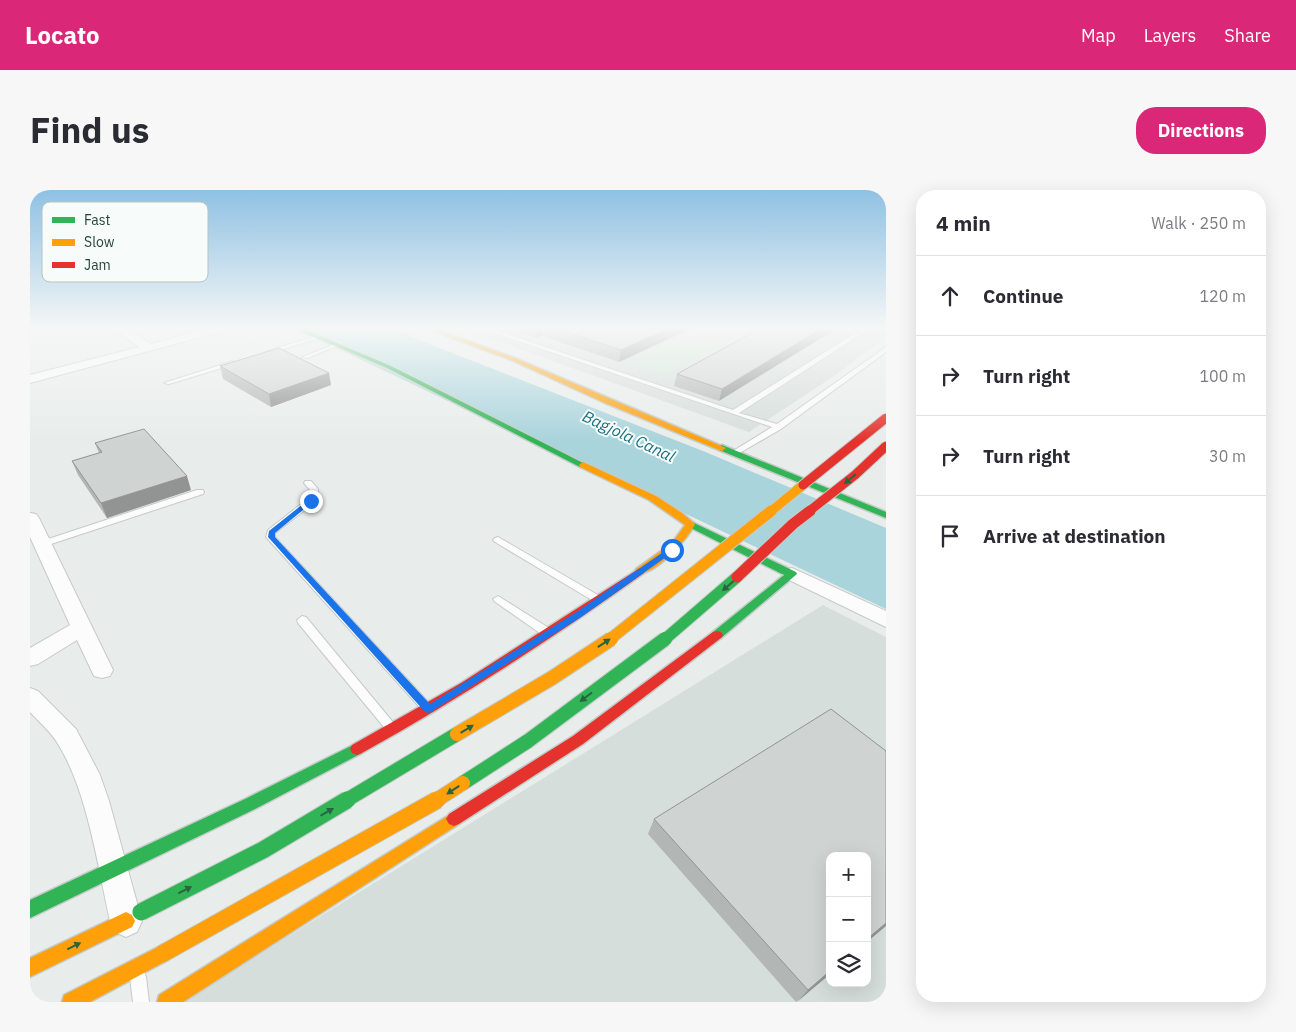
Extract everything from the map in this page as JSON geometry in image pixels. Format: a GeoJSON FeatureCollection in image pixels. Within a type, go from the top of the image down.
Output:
{"type":"FeatureCollection","features":[{"type":"Feature","properties":{"kind":"street"},"geometry":{"type":"LineString","coordinates":[[30,379],[82,365]]}},
{"type":"Feature","properties":{"kind":"street"},"geometry":{"type":"LineString","coordinates":[[384,365],[663,505],[690,524],[886,620]]}},
{"type":"Feature","properties":{"kind":"street"},"geometry":{"type":"LineString","coordinates":[[526,365],[608,401],[886,515]]}},
{"type":"Feature","properties":{"kind":"street"},"geometry":{"type":"LineString","coordinates":[[30,968],[263,850],[552,678],[615,636],[886,418]]}},
{"type":"Feature","properties":{"kind":"street"},"geometry":{"type":"LineString","coordinates":[[71,1002],[162,954],[423,809],[528,741],[669,636],[729,584],[793,524],[855,474],[886,446]]}},
{"type":"Feature","properties":{"kind":"street"},"geometry":{"type":"LineString","coordinates":[[30,518],[102,670]]}},
{"type":"Feature","properties":{"kind":"street"},"geometry":{"type":"LineString","coordinates":[[30,909],[114,871],[250,804],[429,710],[549,634],[672,550],[686,535],[690,524]]}},
{"type":"Feature","properties":{"kind":"street"},"geometry":{"type":"LineString","coordinates":[[166,1002],[578,740],[705,645],[792,574]]}},
{"type":"Feature","properties":{"kind":"street"},"geometry":{"type":"LineString","coordinates":[[30,658],[81,628]]}},
{"type":"Feature","properties":{"kind":"street"},"geometry":{"type":"LineString","coordinates":[[30,697],[67,736],[77,752],[96,801],[114,871],[134,916]]}},
{"type":"Feature","properties":{"kind":"lane"},"geometry":{"type":"LineString","coordinates":[[167,383],[225,365]]}},
{"type":"Feature","properties":{"kind":"lane"},"geometry":{"type":"LineString","coordinates":[[590,365],[778,427]]}},
{"type":"Feature","properties":{"kind":"lane"},"geometry":{"type":"LineString","coordinates":[[734,413],[810,365]]}},
{"type":"Feature","properties":{"kind":"lane"},"geometry":{"type":"LineString","coordinates":[[736,453],[778,427],[864,365]]}},
{"type":"Feature","properties":{"kind":"lane"},"geometry":{"type":"LineString","coordinates":[[308,483],[314,489],[314,497],[272,532],[271,537],[429,710]]}},
{"type":"Feature","properties":{"kind":"lane"},"geometry":{"type":"LineString","coordinates":[[42,544],[200,492]]}},
{"type":"Feature","properties":{"kind":"lane"},"geometry":{"type":"LineString","coordinates":[[498,540],[599,600]]}},
{"type":"Feature","properties":{"kind":"lane"},"geometry":{"type":"LineString","coordinates":[[498,598],[549,634]]}},
{"type":"Feature","properties":{"kind":"lane"},"geometry":{"type":"LineString","coordinates":[[302,620],[393,730]]}},
{"type":"Feature","properties":{"kind":"lane"},"geometry":{"type":"LineString","coordinates":[[136,967],[141,1002]]}},
{"type":"Feature","properties":{"kind":"shaded area"},"geometry":{"type":"Polygon","coordinates":[[[564,365],[849,365],[749,432],[564,365]]]}},
{"type":"Feature","properties":{"kind":"shaded area"},"geometry":{"type":"Polygon","coordinates":[[[823,605],[886,637],[886,1002],[182,1002],[823,605]]]}},
{"type":"Feature","properties":{"kind":"green space"},"geometry":{"type":"Polygon","coordinates":[[[634,365],[686,365],[664,376],[634,365]]]}},
{"type":"Feature","properties":{"kind":"water","name":"Bagjola Canal"},"geometry":{"type":"Polygon","coordinates":[[[372,365],[483,365],[703,451],[886,528],[886,609],[372,365]]]}},
{"type":"Feature","properties":{"kind":"building"},"geometry":{"type":"Polygon","coordinates":[[[313,365],[329,373],[269,394],[220,366],[313,365]]]}},
{"type":"Feature","properties":{"kind":"building"},"geometry":{"type":"Polygon","coordinates":[[[694,365],[762,365],[722,389],[677,374],[694,365]]]}},
{"type":"Feature","properties":{"kind":"building"},"geometry":{"type":"Polygon","coordinates":[[[144,429],[187,476],[101,503],[72,461],[102,452],[95,443],[144,429]]]}},
{"type":"Feature","properties":{"kind":"building"},"geometry":{"type":"Polygon","coordinates":[[[831,709],[886,751],[886,923],[871,936],[871,852],[826,852],[826,974],[808,990],[654,819],[831,709]]]}},
{"type":"Feature","properties":{"kind":"traffic: fast"},"geometry":{"type":"LineString","coordinates":[[384,365],[583,465]]}},
{"type":"Feature","properties":{"kind":"traffic: fast"},"geometry":{"type":"LineString","coordinates":[[722,448],[886,515]]}},
{"type":"Feature","properties":{"kind":"traffic: fast"},"geometry":{"type":"LineString","coordinates":[[690,524],[792,574],[717,635]]}},
{"type":"Feature","properties":{"kind":"traffic: fast"},"geometry":{"type":"LineString","coordinates":[[463,783],[528,741],[669,636],[737,577]]}},
{"type":"Feature","properties":{"kind":"traffic: fast"},"geometry":{"type":"LineString","coordinates":[[141,912],[263,850],[457,734]]}},
{"type":"Feature","properties":{"kind":"traffic: fast"},"geometry":{"type":"LineString","coordinates":[[30,909],[250,804],[357,749]]}},
{"type":"Feature","properties":{"kind":"traffic: slow"},"geometry":{"type":"LineString","coordinates":[[526,365],[722,448]]}},
{"type":"Feature","properties":{"kind":"traffic: slow"},"geometry":{"type":"LineString","coordinates":[[583,465],[652,498],[690,524],[676,545],[640,571]]}},
{"type":"Feature","properties":{"kind":"traffic: slow"},"geometry":{"type":"LineString","coordinates":[[457,734],[552,678],[615,636],[803,485]]}},
{"type":"Feature","properties":{"kind":"traffic: slow"},"geometry":{"type":"LineString","coordinates":[[162,954],[423,809],[463,783]]}},
{"type":"Feature","properties":{"kind":"traffic: slow"},"geometry":{"type":"LineString","coordinates":[[166,1002],[454,819]]}},
{"type":"Feature","properties":{"kind":"traffic: slow"},"geometry":{"type":"LineString","coordinates":[[30,968],[126,921]]}},
{"type":"Feature","properties":{"kind":"traffic: slow"},"geometry":{"type":"LineString","coordinates":[[71,1002],[162,954]]}},
{"type":"Feature","properties":{"kind":"traffic: jam"},"geometry":{"type":"LineString","coordinates":[[803,485],[886,418]]}},
{"type":"Feature","properties":{"kind":"traffic: jam"},"geometry":{"type":"LineString","coordinates":[[737,577],[793,524],[855,475],[886,446]]}},
{"type":"Feature","properties":{"kind":"traffic: jam"},"geometry":{"type":"LineString","coordinates":[[357,749],[466,687],[640,571]]}},
{"type":"Feature","properties":{"kind":"traffic: jam"},"geometry":{"type":"LineString","coordinates":[[454,819],[578,740],[717,635]]}},
{"type":"Feature","properties":{"kind":"route"},"geometry":{"type":"LineString","coordinates":[[311,501],[272,532],[271,537],[429,710],[578,615],[672,550]]}}]}
